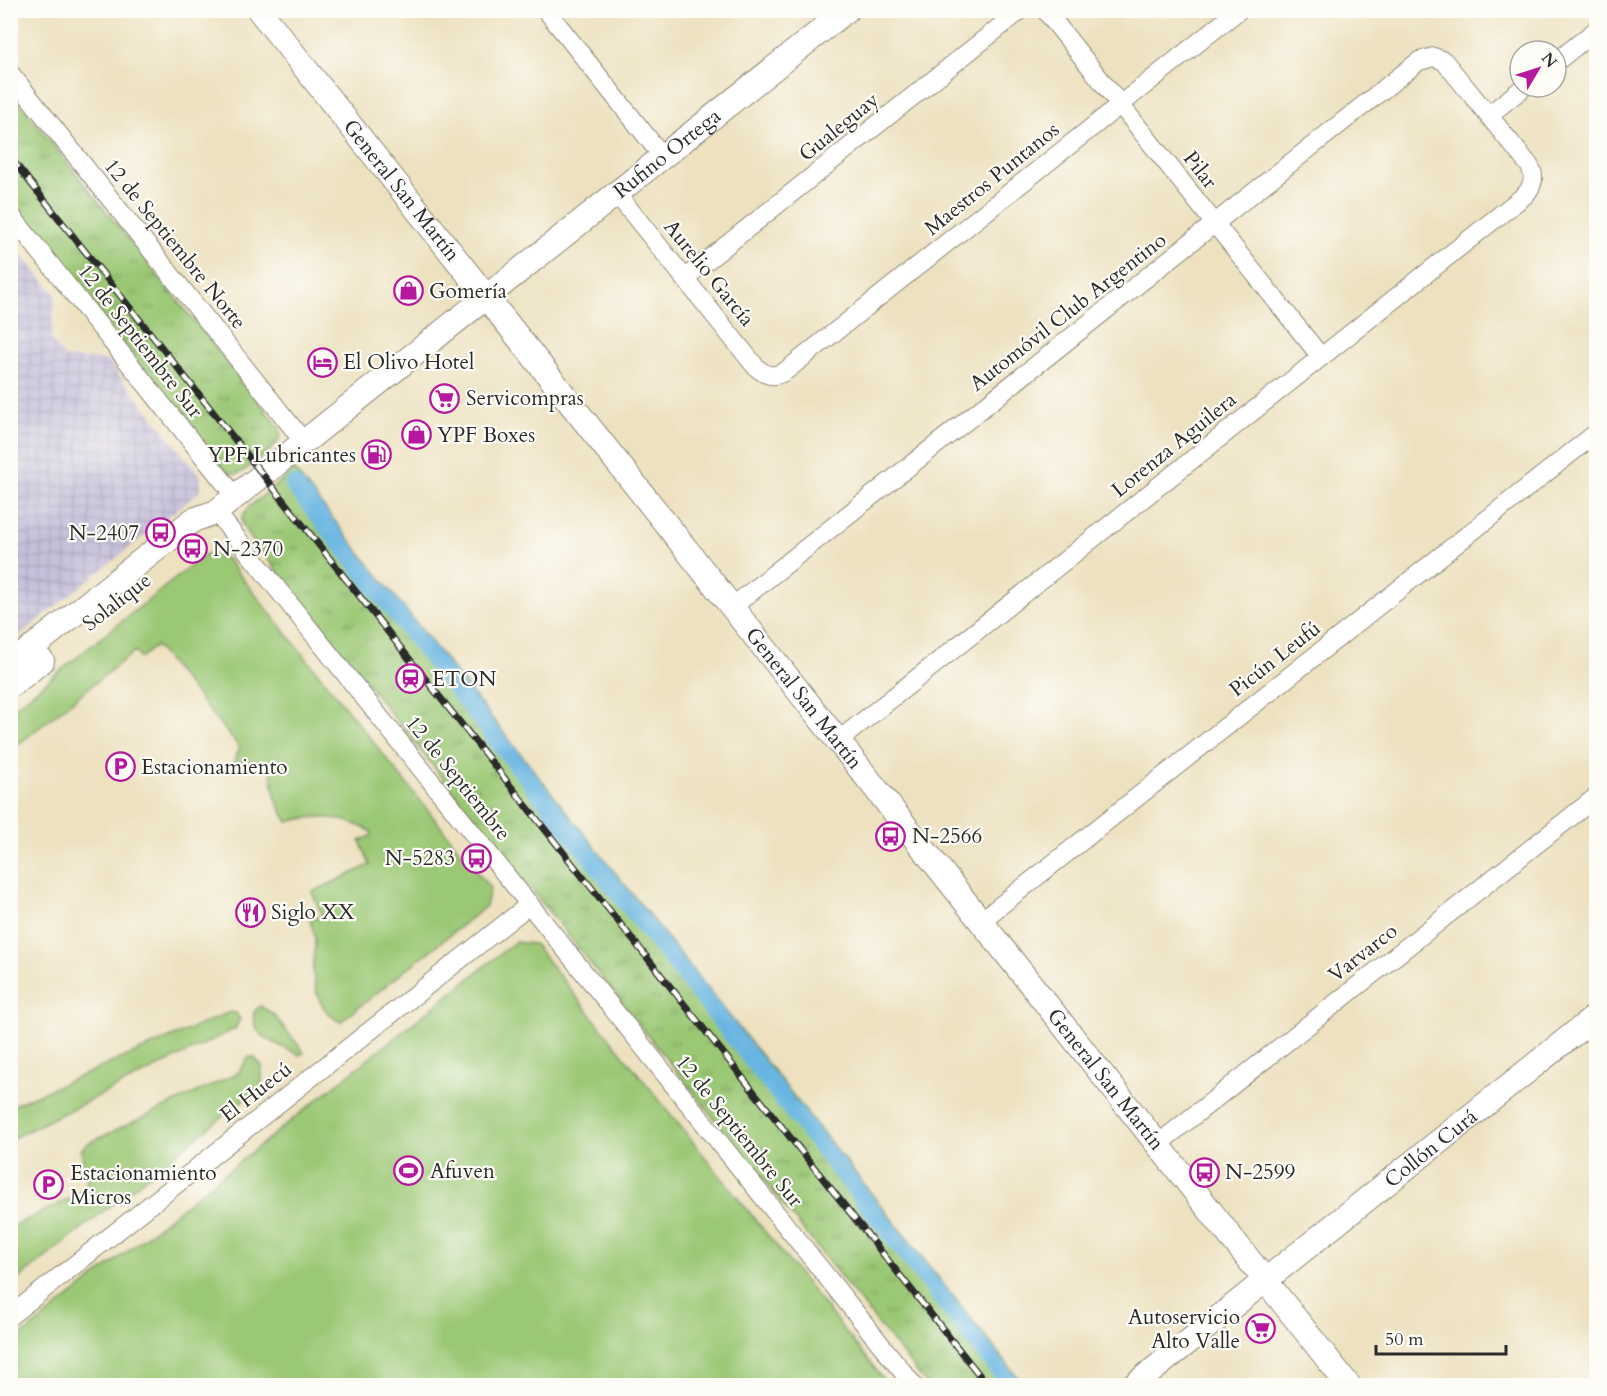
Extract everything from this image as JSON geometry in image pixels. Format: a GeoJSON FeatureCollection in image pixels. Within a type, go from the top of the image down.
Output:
{"type":"FeatureCollection","features":[{"type":"Feature","properties":{"kind":"main road","name":"General San Martín"},"geometry":{"type":"LineString","coordinates":[[259,10],[1349,1386]]}},
{"type":"Feature","properties":{"kind":"main road","name":"Rufino Ortega"},"geometry":{"type":"LineString","coordinates":[[487,297],[847,10]]}},
{"type":"Feature","properties":{"kind":"main road","name":"Solalique"},"geometry":{"type":"LineString","coordinates":[[10,686],[204,532],[216,512],[235,496],[487,297]]}},
{"type":"Feature","properties":{"kind":"main road","name":"Solalique"},"geometry":{"type":"LineString","coordinates":[[10,665],[193,520],[216,512]]}},
{"type":"Feature","properties":{"kind":"main road","name":"Collón Curá"},"geometry":{"type":"LineString","coordinates":[[1133,1386],[1596,1016]]}},
{"type":"Feature","properties":{"kind":"street"},"geometry":{"type":"LineString","coordinates":[[546,10],[663,157]]}},
{"type":"Feature","properties":{"kind":"street","name":"Gualeguay"},"geometry":{"type":"LineString","coordinates":[[684,279],[1021,10]]}},
{"type":"Feature","properties":{"kind":"street","name":"Pilar"},"geometry":{"type":"LineString","coordinates":[[1045,10],[1321,357]]}},
{"type":"Feature","properties":{"kind":"street","name":"Maestros Puntanos"},"geometry":{"type":"LineString","coordinates":[[770,376],[787,370],[1239,10]]}},
{"type":"Feature","properties":{"kind":"street"},"geometry":{"type":"LineString","coordinates":[[1568,52],[1596,30]]}},
{"type":"Feature","properties":{"kind":"street","name":"Automóvil Club Argentino"},"geometry":{"type":"LineString","coordinates":[[732,607],[1419,61],[1434,57],[1444,61],[1489,115]]}},
{"type":"Feature","properties":{"kind":"street","name":"12 de Septiembre Norte"},"geometry":{"type":"LineString","coordinates":[[10,74],[304,442]]}},
{"type":"Feature","properties":{"kind":"street"},"geometry":{"type":"LineString","coordinates":[[1489,115],[1509,99]]}},
{"type":"Feature","properties":{"kind":"street","name":"Lorenza Aguilera"},"geometry":{"type":"LineString","coordinates":[[838,741],[1525,195],[1533,181],[1532,170],[1489,115]]}},
{"type":"Feature","properties":{"kind":"street","name":"Aurelio García"},"geometry":{"type":"LineString","coordinates":[[616,194],[754,366],[770,376]]}},
{"type":"Feature","properties":{"kind":"street","name":"12 de Septiembre Sur"},"geometry":{"type":"LineString","coordinates":[[10,214],[235,496]]}},
{"type":"Feature","properties":{"kind":"street","name":"Picún Leufú"},"geometry":{"type":"LineString","coordinates":[[981,921],[1596,433]]}},
{"type":"Feature","properties":{"kind":"street","name":"12 de Septiembre"},"geometry":{"type":"LineString","coordinates":[[216,512],[530,904]]}},
{"type":"Feature","properties":{"kind":"street","name":"Varvarco"},"geometry":{"type":"LineString","coordinates":[[1158,1144],[1596,797]]}},
{"type":"Feature","properties":{"kind":"street","name":"12 de Septiembre Sur"},"geometry":{"type":"LineString","coordinates":[[530,904],[914,1386]]}},
{"type":"Feature","properties":{"kind":"street","name":"El Huecú"},"geometry":{"type":"LineString","coordinates":[[10,1316],[530,904]]}},
{"type":"Feature","properties":{"kind":"shaded area"},"geometry":{"type":"Polygon","coordinates":[[[14,246],[55,294],[51,340],[65,358],[107,360],[201,477],[199,492],[11,642],[10,249],[14,246]]]}},
{"type":"Feature","properties":{"kind":"green space"},"geometry":{"type":"Polygon","coordinates":[[[10,91],[278,426],[281,435],[276,443],[260,459],[241,472],[232,474],[220,465],[11,203],[10,91]]]}},
{"type":"Feature","properties":{"kind":"green space"},"geometry":{"type":"Polygon","coordinates":[[[294,470],[1024,1385],[927,1385],[247,533],[242,517],[248,508],[294,470]]]}},
{"type":"Feature","properties":{"kind":"green space"},"geometry":{"type":"Polygon","coordinates":[[[206,554],[226,558],[490,888],[486,906],[340,1022],[322,1005],[314,981],[315,937],[310,921],[322,915],[312,892],[370,865],[360,841],[371,836],[372,832],[352,823],[331,818],[299,819],[288,822],[276,799],[269,769],[265,765],[252,761],[233,763],[240,748],[156,646],[140,658],[135,651],[11,750],[11,710],[206,554]]]}},
{"type":"Feature","properties":{"kind":"green space"},"geometry":{"type":"Polygon","coordinates":[[[515,942],[534,944],[888,1385],[11,1385],[11,1344],[515,942]]]}},
{"type":"Feature","properties":{"kind":"green space"},"geometry":{"type":"Polygon","coordinates":[[[260,1006],[273,1014],[304,1052],[300,1055],[268,1040],[261,1034],[254,1021],[254,1012],[260,1006]]]}},
{"type":"Feature","properties":{"kind":"green space"},"geometry":{"type":"Polygon","coordinates":[[[230,1012],[236,1013],[240,1019],[235,1029],[11,1139],[11,1106],[230,1012]]]}},
{"type":"Feature","properties":{"kind":"green space"},"geometry":{"type":"Polygon","coordinates":[[[249,1057],[254,1057],[262,1066],[262,1085],[11,1285],[11,1227],[88,1190],[81,1150],[86,1144],[238,1073],[249,1057]]]}},
{"type":"Feature","properties":{"kind":"waterway"},"geometry":{"type":"LineString","coordinates":[[294,485],[1012,1386]]}},
{"type":"Feature","properties":{"kind":"railway"},"geometry":{"type":"LineString","coordinates":[[10,157],[988,1386]]}},
{"type":"Feature","properties":{"kind":"place","name":"Gomería"},"geometry":{"type":"Point","coordinates":[408,291]}},
{"type":"Feature","properties":{"kind":"place","name":"El Olivo Hotel"},"geometry":{"type":"Point","coordinates":[322,362]}},
{"type":"Feature","properties":{"kind":"place","name":"Servicompras"},"geometry":{"type":"Point","coordinates":[445,398]}},
{"type":"Feature","properties":{"kind":"place","name":"YPF Boxes"},"geometry":{"type":"Point","coordinates":[416,435]}},
{"type":"Feature","properties":{"kind":"place","name":"YPF Lubricantes"},"geometry":{"type":"Point","coordinates":[377,455]}},
{"type":"Feature","properties":{"kind":"place","name":"N-2407"},"geometry":{"type":"Point","coordinates":[160,533]}},
{"type":"Feature","properties":{"kind":"place","name":"N-2370"},"geometry":{"type":"Point","coordinates":[192,549]}},
{"type":"Feature","properties":{"kind":"place","name":"ETON"},"geometry":{"type":"Point","coordinates":[411,679]}},
{"type":"Feature","properties":{"kind":"place","name":"Estacionamiento"},"geometry":{"type":"Point","coordinates":[120,767]}},
{"type":"Feature","properties":{"kind":"place","name":"N-2566"},"geometry":{"type":"Point","coordinates":[891,836]}},
{"type":"Feature","properties":{"kind":"place","name":"N-5283"},"geometry":{"type":"Point","coordinates":[476,858]}},
{"type":"Feature","properties":{"kind":"place","name":"Siglo XX"},"geometry":{"type":"Point","coordinates":[250,912]}},
{"type":"Feature","properties":{"kind":"place","name":"Afuven"},"geometry":{"type":"Point","coordinates":[409,1171]}},
{"type":"Feature","properties":{"kind":"place","name":"N-2599"},"geometry":{"type":"Point","coordinates":[1204,1172]}},
{"type":"Feature","properties":{"kind":"place","name":"Estacionamiento Micros"},"geometry":{"type":"Point","coordinates":[49,1185]}},
{"type":"Feature","properties":{"kind":"place","name":"Autoservicio Alto Valle"},"geometry":{"type":"Point","coordinates":[1261,1329]}}]}
